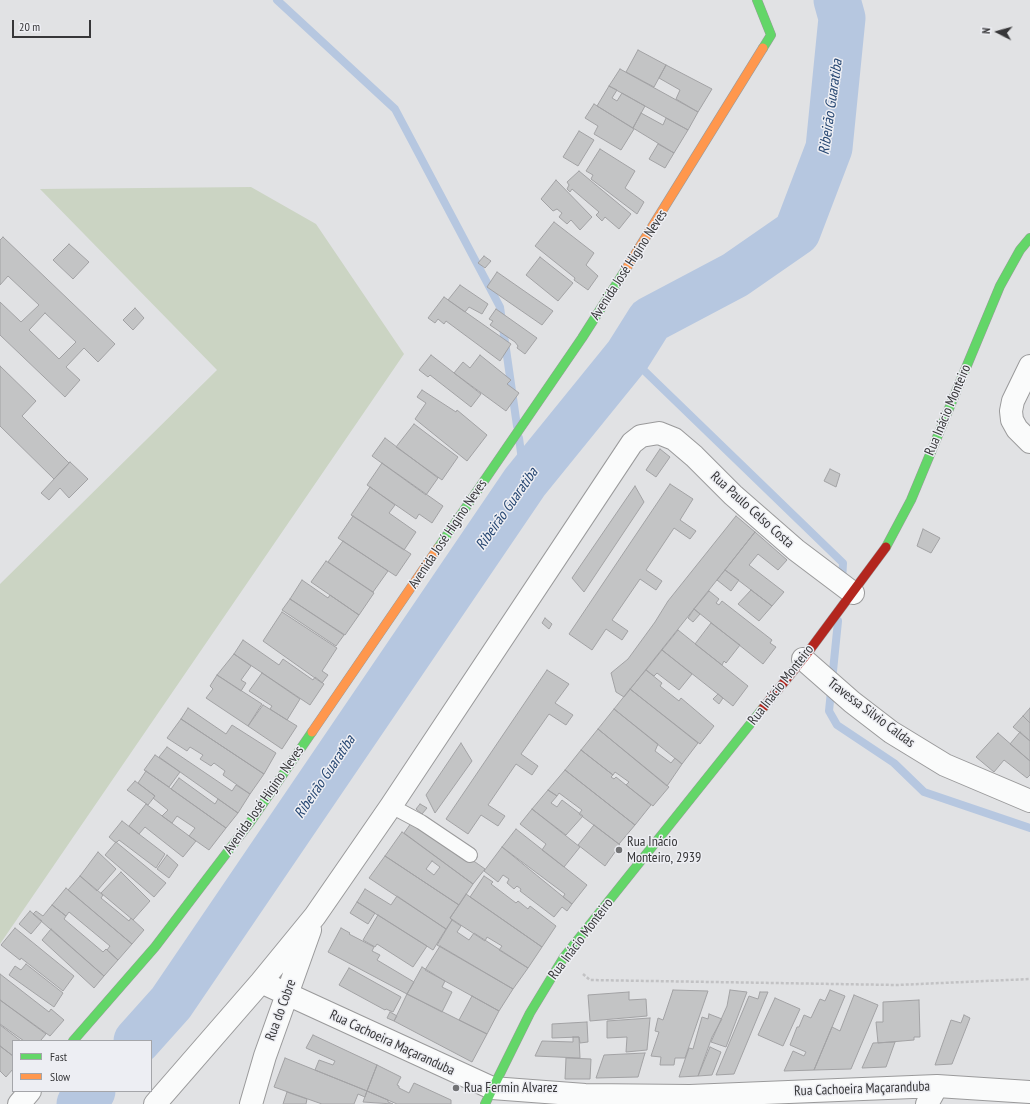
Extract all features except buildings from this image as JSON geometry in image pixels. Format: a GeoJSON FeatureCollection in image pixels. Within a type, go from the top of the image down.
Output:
{"type":"FeatureCollection","features":[{"type":"Feature","properties":{"kind":"street","name":"Avenida José Higino Neves"},"geometry":{"type":"LineString","coordinates":[[74,1040],[155,947],[251,821],[582,338],[667,205],[771,34],[758,0]]}},
{"type":"Feature","properties":{"kind":"street","name":"Rua Inácio Monteiro"},"geometry":{"type":"LineString","coordinates":[[488,1096],[530,1013],[564,957],[827,627],[845,591],[888,544],[911,500],[1000,286],[1020,250],[1030,238]]}},
{"type":"Feature","properties":{"kind":"street"},"geometry":{"type":"LineString","coordinates":[[1030,366],[1012,401],[1011,411],[1012,420],[1017,430],[1030,442]]}},
{"type":"Feature","properties":{"kind":"street","name":"Rua Paulo Celso Costa"},"geometry":{"type":"LineString","coordinates":[[391,806],[632,443],[641,436],[659,433],[674,439],[694,456],[733,495],[845,591]]}},
{"type":"Feature","properties":{"kind":"street","name":"Travessa Silvio Caldas"},"geometry":{"type":"LineString","coordinates":[[803,658],[842,694],[891,732],[945,765],[1030,801]]}},
{"type":"Feature","properties":{"kind":"street"},"geometry":{"type":"LineString","coordinates":[[155,1104],[261,982],[315,916],[391,806]]}},
{"type":"Feature","properties":{"kind":"street","name":"Rua do Cobre"},"geometry":{"type":"LineString","coordinates":[[251,1104],[265,1056],[315,916]]}},
{"type":"Feature","properties":{"kind":"street","name":"Rua Cachoeira Maçaranduba"},"geometry":{"type":"LineString","coordinates":[[261,982],[288,993],[451,1071],[488,1096],[932,1095],[1030,1092]]}},
{"type":"Feature","properties":{"kind":"street"},"geometry":{"type":"LineString","coordinates":[[18,1104],[29,1092]]}},
{"type":"Feature","properties":{"kind":"lane"},"geometry":{"type":"LineString","coordinates":[[391,806],[421,822],[470,855]]}},
{"type":"Feature","properties":{"kind":"path"},"geometry":{"type":"LineString","coordinates":[[564,957],[590,980],[897,985],[1030,979]]}},
{"type":"Feature","properties":{"kind":"green space"},"geometry":{"type":"Polygon","coordinates":[[[251,187],[316,224],[404,354],[0,944],[0,584],[217,370],[40,189],[251,187]]]}},
{"type":"Feature","properties":{"kind":"waterway"},"geometry":{"type":"LineString","coordinates":[[277,0],[395,109],[500,307],[517,426]]}},
{"type":"Feature","properties":{"kind":"waterway","name":"Ribeirão Guaratiba"},"geometry":{"type":"LineString","coordinates":[[138,1040],[171,1003],[525,482],[628,355],[650,320],[735,275],[797,232],[829,148],[842,18],[837,0]]}},
{"type":"Feature","properties":{"kind":"waterway"},"geometry":{"type":"LineString","coordinates":[[628,355],[843,563],[842,582]]}},
{"type":"Feature","properties":{"kind":"waterway"},"geometry":{"type":"LineString","coordinates":[[519,438],[525,482]]}},
{"type":"Feature","properties":{"kind":"waterway"},"geometry":{"type":"LineString","coordinates":[[838,621],[829,711],[837,725],[894,763],[924,792],[1030,828]]}},
{"type":"Feature","properties":{"kind":"waterway","name":"Ribeirão Guaratiba"},"geometry":{"type":"LineString","coordinates":[[80,1104],[91,1092]]}},
{"type":"Feature","properties":{"kind":"traffic: fast"},"geometry":{"type":"LineString","coordinates":[[757,0],[771,35],[763,48]]}},
{"type":"Feature","properties":{"kind":"traffic: fast"},"geometry":{"type":"LineString","coordinates":[[886,547],[911,500],[1000,286],[1020,250],[1030,238]]}},
{"type":"Feature","properties":{"kind":"traffic: fast"},"geometry":{"type":"LineString","coordinates":[[438,548],[582,338],[626,269]]}},
{"type":"Feature","properties":{"kind":"traffic: fast"},"geometry":{"type":"LineString","coordinates":[[485,1104],[530,1013],[564,957],[763,708]]}},
{"type":"Feature","properties":{"kind":"traffic: fast"},"geometry":{"type":"LineString","coordinates":[[74,1040],[155,947],[251,821],[312,732]]}},
{"type":"Feature","properties":{"kind":"traffic: slow"},"geometry":{"type":"LineString","coordinates":[[626,269],[763,48]]}},
{"type":"Feature","properties":{"kind":"traffic: slow"},"geometry":{"type":"LineString","coordinates":[[312,732],[438,548]]}},
{"type":"Feature","properties":{"kind":"traffic: jam"},"geometry":{"type":"LineString","coordinates":[[763,708],[803,659],[886,547]]}},
{"type":"Feature","properties":{"kind":"place","name":"Rua Inácio Monteiro, 2939"},"geometry":{"type":"Point","coordinates":[619,850]}},
{"type":"Feature","properties":{"kind":"place","name":"Rua Fermin Alvarez"},"geometry":{"type":"Point","coordinates":[456,1088]}}]}
